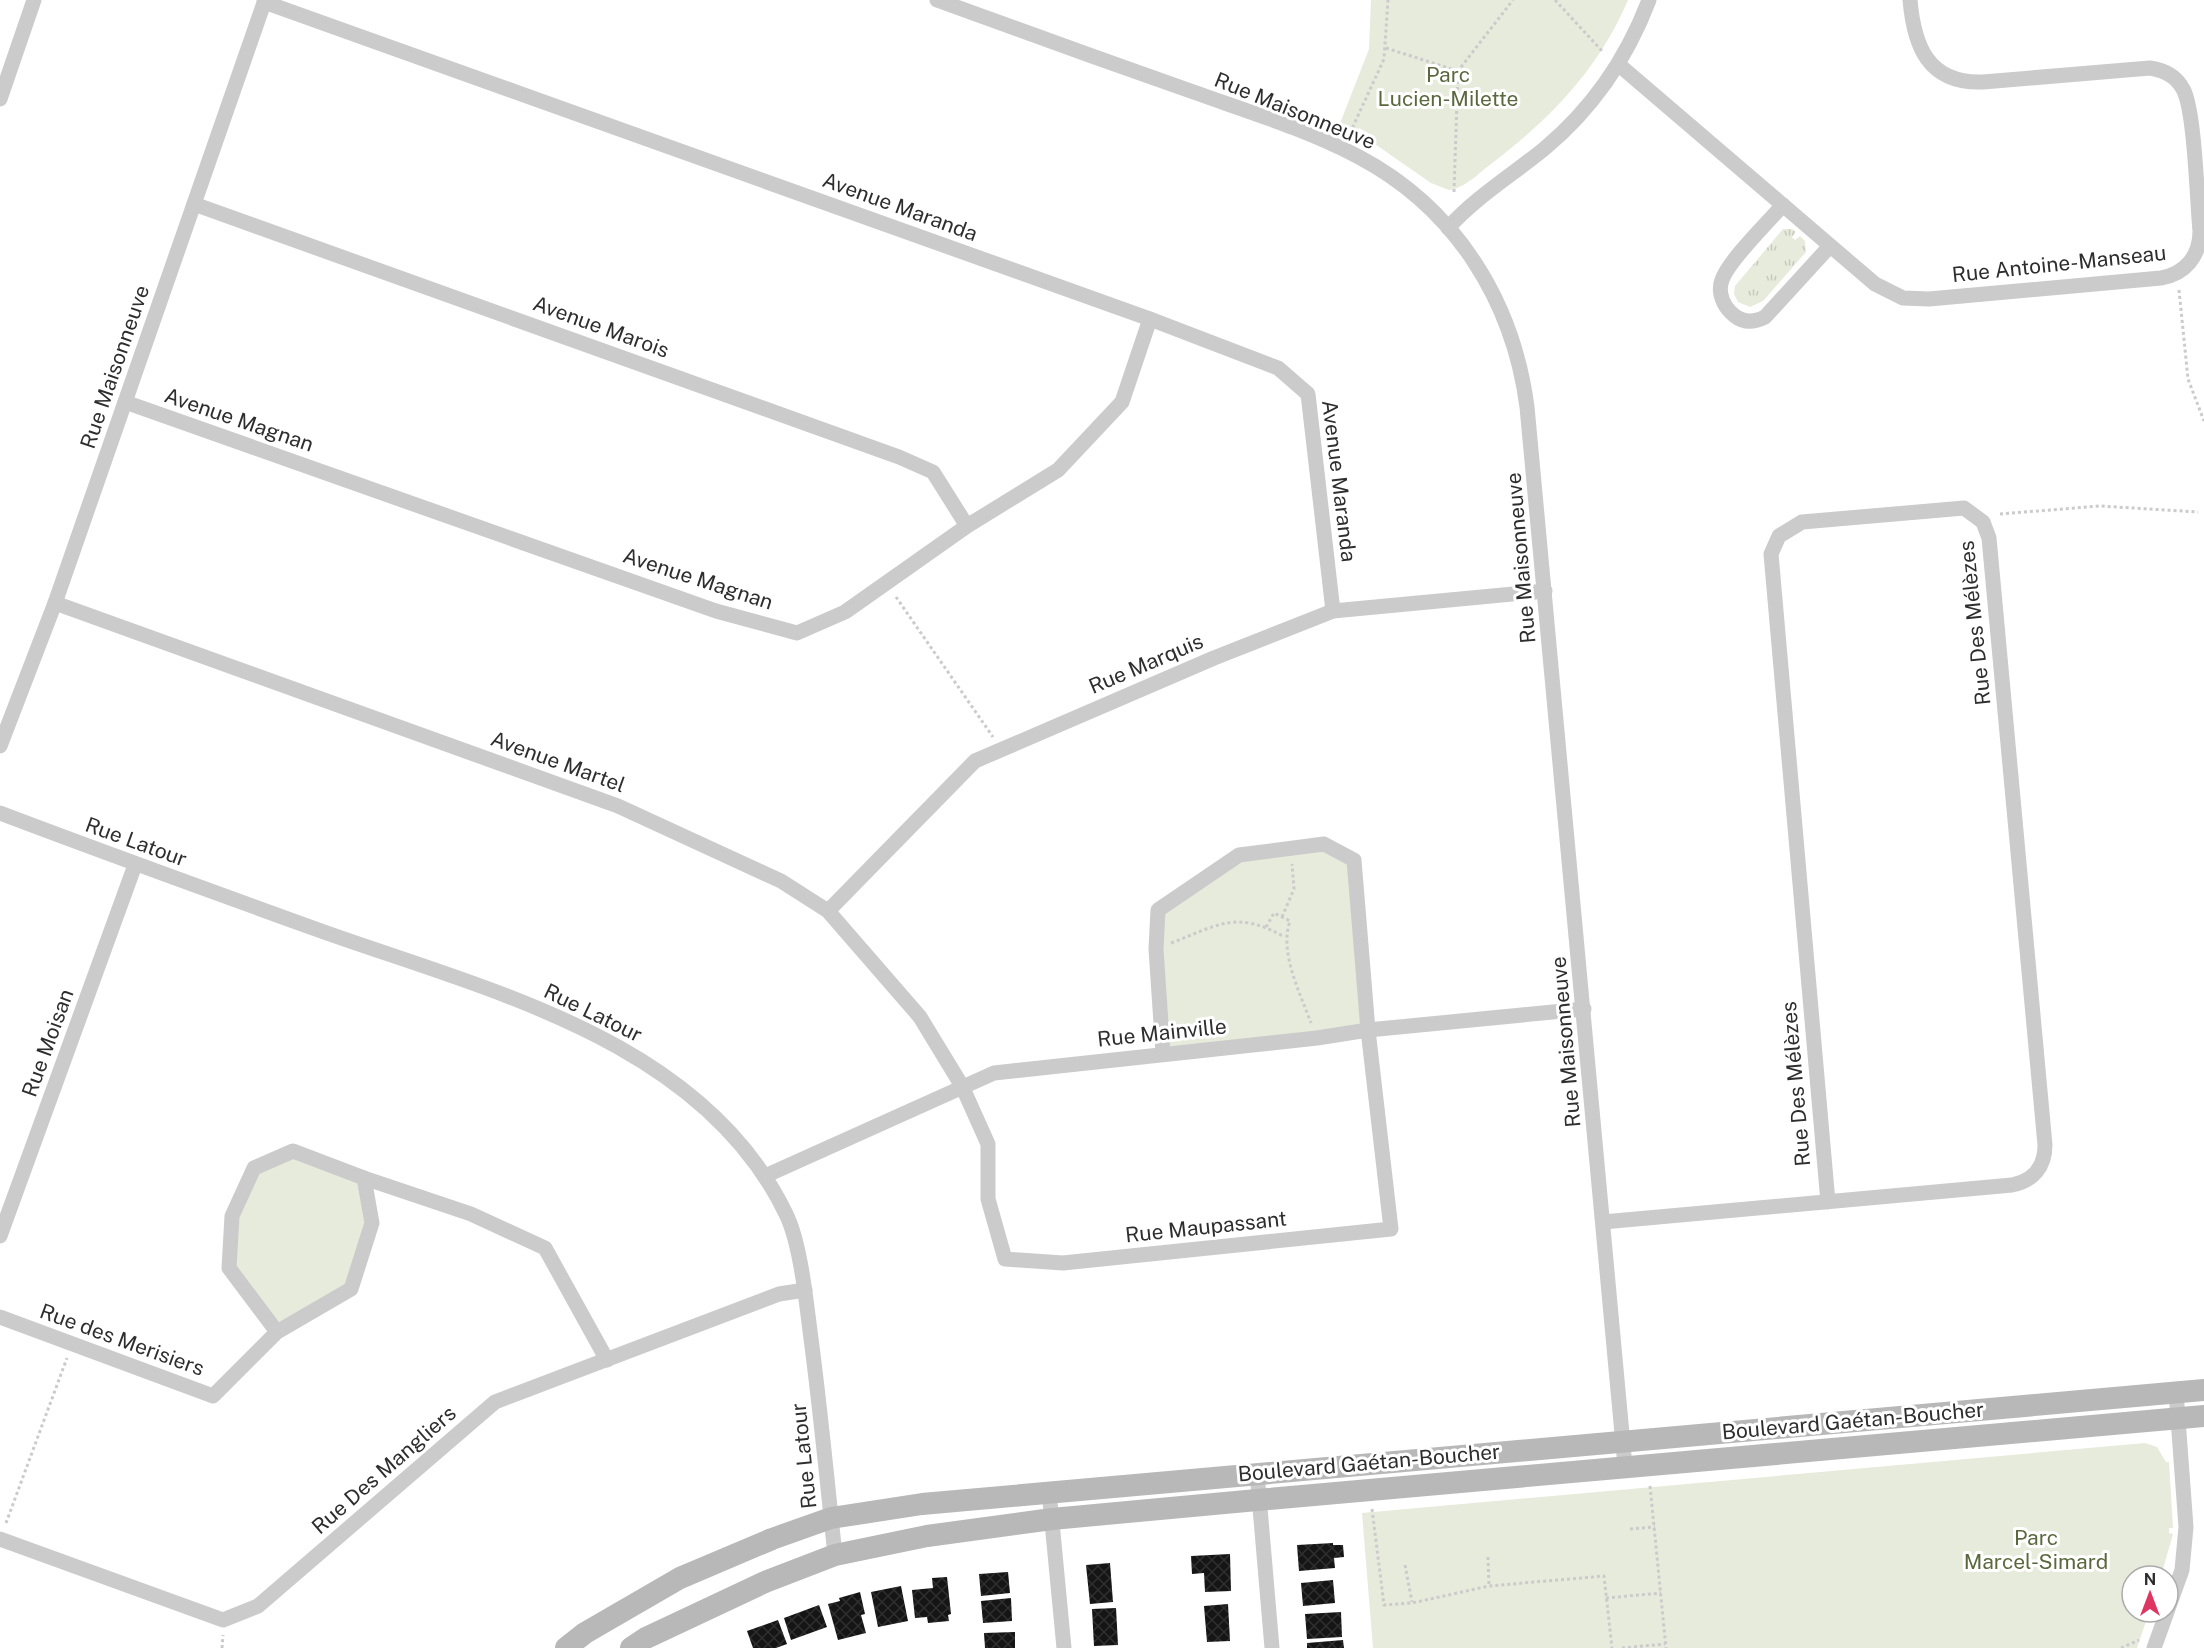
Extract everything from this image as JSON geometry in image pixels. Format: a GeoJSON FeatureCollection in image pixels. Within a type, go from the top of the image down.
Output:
{"type":"FeatureCollection","features":[{"type":"Feature","properties":{"kind":"street"},"geometry":{"type":"LineString","coordinates":[[0,99],[34,0]]}},
{"type":"Feature","properties":{"kind":"street","name":"Rue Maisonneuve"},"geometry":{"type":"LineString","coordinates":[[937,0],[1233,107],[1350,153],[1396,180],[1448,228],[1466,248],[1492,290],[1518,354],[1527,406],[1624,1466]]}},
{"type":"Feature","properties":{"kind":"street"},"geometry":{"type":"LineString","coordinates":[[1448,228],[1473,204],[1566,128],[1596,96],[1618,64],[1649,0]]}},
{"type":"Feature","properties":{"kind":"street","name":"Rue Antoine-Manseau"},"geometry":{"type":"LineString","coordinates":[[1618,64],[1830,246],[1881,288],[1896,295],[1919,299],[2167,277],[2185,268],[2194,257],[2199,245],[2188,105],[2185,93],[2174,77],[2162,70],[2150,68],[1983,82],[1958,80],[1935,68],[1919,48],[1913,32],[1910,0]]}},
{"type":"Feature","properties":{"kind":"street","name":"Rue Maisonneuve"},"geometry":{"type":"LineString","coordinates":[[0,746],[55,603],[264,1]]}},
{"type":"Feature","properties":{"kind":"street","name":"Avenue Maranda"},"geometry":{"type":"LineString","coordinates":[[264,1],[1150,319],[1278,368],[1308,394],[1333,610]]}},
{"type":"Feature","properties":{"kind":"street","name":"Avenue Marois"},"geometry":{"type":"LineString","coordinates":[[194,204],[899,457],[933,472],[967,526]]}},
{"type":"Feature","properties":{"kind":"street"},"geometry":{"type":"LineString","coordinates":[[1783,205],[1722,278],[1722,299],[1725,307],[1736,317],[1750,321],[1765,317],[1830,246]]}},
{"type":"Feature","properties":{"kind":"street","name":"Avenue Magnan"},"geometry":{"type":"LineString","coordinates":[[125,402],[716,610],[798,633],[845,612],[967,526],[1058,470],[1122,402],[1150,319]]}},
{"type":"Feature","properties":{"kind":"street","name":"Rue Des Mélèzes"},"geometry":{"type":"LineString","coordinates":[[1603,1222],[1828,1202],[2018,1184],[2035,1175],[2044,1158],[1989,538],[1983,522],[1964,508],[1802,522],[1779,536],[1771,554],[1828,1202]]}},
{"type":"Feature","properties":{"kind":"street","name":"Rue Marquis"},"geometry":{"type":"LineString","coordinates":[[828,911],[975,761],[1214,658],[1333,610],[1545,591]]}},
{"type":"Feature","properties":{"kind":"street","name":"Avenue Martel"},"geometry":{"type":"LineString","coordinates":[[55,603],[618,806],[781,881],[828,911],[920,1017],[962,1086]]}},
{"type":"Feature","properties":{"kind":"street","name":"Rue Latour"},"geometry":{"type":"LineString","coordinates":[[0,813],[135,865],[527,1004],[609,1040],[670,1078],[723,1125],[765,1176],[788,1218],[805,1290],[835,1555]]}},
{"type":"Feature","properties":{"kind":"street"},"geometry":{"type":"LineString","coordinates":[[1163,1053],[1156,949],[1158,909],[1239,855],[1324,844],[1354,860],[1368,1030]]}},
{"type":"Feature","properties":{"kind":"street","name":"Rue Moisan"},"geometry":{"type":"LineString","coordinates":[[0,1236],[135,865]]}},
{"type":"Feature","properties":{"kind":"street","name":"Rue Mainville"},"geometry":{"type":"LineString","coordinates":[[765,1176],[994,1073],[1317,1038],[1368,1030],[1584,1010]]}},
{"type":"Feature","properties":{"kind":"street","name":"Rue Maupassant"},"geometry":{"type":"LineString","coordinates":[[962,1086],[988,1144],[988,1199],[1005,1259],[1063,1263],[1392,1229],[1368,1030]]}},
{"type":"Feature","properties":{"kind":"street"},"geometry":{"type":"LineString","coordinates":[[277,1332],[229,1268],[232,1216],[254,1168],[293,1151],[471,1214],[545,1248],[607,1360]]}},
{"type":"Feature","properties":{"kind":"street","name":"Rue des Merisiers"},"geometry":{"type":"LineString","coordinates":[[0,1317],[213,1396],[277,1332],[351,1289],[372,1222],[364,1178]]}},
{"type":"Feature","properties":{"kind":"street","name":"Rue Des Mangliers"},"geometry":{"type":"LineString","coordinates":[[2,1534],[224,1620],[258,1606],[495,1402],[779,1294],[805,1290]]}},
{"type":"Feature","properties":{"kind":"street","name":"Boulevard Gaétan-Boucher"},"geometry":{"type":"LineString","coordinates":[[566,1648],[585,1633],[680,1578],[772,1539],[831,1518],[922,1504],[1049,1491],[2204,1390]]}},
{"type":"Feature","properties":{"kind":"street"},"geometry":{"type":"LineString","coordinates":[[2176,1392],[2186,1536],[2180,1576]]}},
{"type":"Feature","properties":{"kind":"street","name":"Boulevard Gaétan-Boucher"},"geometry":{"type":"LineString","coordinates":[[631,1648],[646,1638],[765,1582],[835,1555],[927,1536],[1052,1519],[1624,1466],[2204,1416]]}},
{"type":"Feature","properties":{"kind":"street"},"geometry":{"type":"LineString","coordinates":[[1257,1473],[1257,1500],[1272,1648]]}},
{"type":"Feature","properties":{"kind":"street"},"geometry":{"type":"LineString","coordinates":[[1049,1491],[1064,1648]]}},
{"type":"Feature","properties":{"kind":"street"},"geometry":{"type":"LineString","coordinates":[[2154,1648],[2163,1624]]}},
{"type":"Feature","properties":{"kind":"path"},"geometry":{"type":"LineString","coordinates":[[1350,133],[1381,67],[1386,48],[1388,0]]}},
{"type":"Feature","properties":{"kind":"path"},"geometry":{"type":"LineString","coordinates":[[1454,192],[1458,71],[1513,0]]}},
{"type":"Feature","properties":{"kind":"path"},"geometry":{"type":"LineString","coordinates":[[1555,0],[1604,52]]}},
{"type":"Feature","properties":{"kind":"path"},"geometry":{"type":"LineString","coordinates":[[1386,48],[1458,71]]}},
{"type":"Feature","properties":{"kind":"path"},"geometry":{"type":"LineString","coordinates":[[2179,288],[2188,379],[2204,421]]}},
{"type":"Feature","properties":{"kind":"path"},"geometry":{"type":"LineString","coordinates":[[2000,514],[2100,506],[2198,512]]}},
{"type":"Feature","properties":{"kind":"path"},"geometry":{"type":"LineString","coordinates":[[886,583],[1002,749]]}},
{"type":"Feature","properties":{"kind":"path"},"geometry":{"type":"LineString","coordinates":[[1282,917],[1294,889],[1290,848]]}},
{"type":"Feature","properties":{"kind":"path"},"geometry":{"type":"LineString","coordinates":[[1266,927],[1274,913],[1290,921],[1285,934],[1295,981],[1317,1038]]}},
{"type":"Feature","properties":{"kind":"path"},"geometry":{"type":"LineString","coordinates":[[1156,949],[1234,920],[1266,927],[1281,935],[1285,934]]}},
{"type":"Feature","properties":{"kind":"path"},"geometry":{"type":"LineString","coordinates":[[2,1534],[72,1345]]}},
{"type":"Feature","properties":{"kind":"path"},"geometry":{"type":"LineString","coordinates":[[1622,1648],[1665,1646],[1652,1488],[1648,1485]]}},
{"type":"Feature","properties":{"kind":"path"},"geometry":{"type":"LineString","coordinates":[[1370,1490],[1384,1605],[1412,1603],[1490,1586],[1604,1576],[1612,1648]]}},
{"type":"Feature","properties":{"kind":"path"},"geometry":{"type":"LineString","coordinates":[[1630,1529],[1655,1527]]}},
{"type":"Feature","properties":{"kind":"path"},"geometry":{"type":"LineString","coordinates":[[1488,1557],[1490,1586]]}},
{"type":"Feature","properties":{"kind":"path"},"geometry":{"type":"LineString","coordinates":[[1405,1565],[1412,1603]]}},
{"type":"Feature","properties":{"kind":"path"},"geometry":{"type":"LineString","coordinates":[[1606,1598],[1661,1593]]}},
{"type":"Feature","properties":{"kind":"path"},"geometry":{"type":"LineString","coordinates":[[222,1648],[223,1632]]}},
{"type":"Feature","properties":{"kind":"green space","name":"Parc Lucien-Milette"},"geometry":{"type":"Polygon","coordinates":[[[1371,0],[1628,0],[1603,48],[1553,111],[1472,180],[1449,190],[1431,183],[1372,142],[1375,137],[1359,128],[1356,134],[1339,126],[1369,49],[1371,0]]]}},
{"type":"Feature","properties":{"kind":"green space"},"geometry":{"type":"Polygon","coordinates":[[[1783,229],[1792,229],[1796,232],[1792,237],[1795,240],[1800,236],[1805,241],[1806,252],[1763,301],[1750,307],[1738,302],[1734,294],[1735,286],[1783,229]]]}},
{"type":"Feature","properties":{"kind":"green space"},"geometry":{"type":"Polygon","coordinates":[[[1324,844],[1354,860],[1368,1030],[1163,1053],[1158,910],[1239,855],[1324,844]]]}},
{"type":"Feature","properties":{"kind":"green space"},"geometry":{"type":"Polygon","coordinates":[[[293,1151],[364,1178],[372,1223],[351,1289],[277,1332],[229,1268],[232,1216],[254,1168],[293,1151]]]}},
{"type":"Feature","properties":{"kind":"green space","name":"Parc Marcel-Simard"},"geometry":{"type":"Polygon","coordinates":[[[2145,1443],[2157,1447],[2166,1462],[2169,1462],[2173,1528],[2169,1528],[2169,1533],[2173,1534],[2164,1564],[2120,1564],[2120,1624],[2145,1624],[2137,1648],[1373,1648],[1362,1513],[2145,1443]]]}},
{"type":"Feature","properties":{"kind":"building"},"geometry":{"type":"Polygon","coordinates":[[[1333,1543],[1333,1545],[1343,1545],[1344,1557],[1334,1558],[1335,1568],[1299,1571],[1297,1545],[1333,1543]]]}},
{"type":"Feature","properties":{"kind":"building"},"geometry":{"type":"Polygon","coordinates":[[[1230,1554],[1231,1591],[1205,1592],[1204,1573],[1192,1574],[1191,1556],[1230,1554]]]}},
{"type":"Feature","properties":{"kind":"building"},"geometry":{"type":"Polygon","coordinates":[[[1110,1563],[1113,1602],[1090,1604],[1086,1565],[1110,1563]]]}},
{"type":"Feature","properties":{"kind":"building"},"geometry":{"type":"Polygon","coordinates":[[[1008,1572],[1010,1593],[981,1596],[979,1574],[1008,1572]]]}},
{"type":"Feature","properties":{"kind":"building"},"geometry":{"type":"Polygon","coordinates":[[[947,1577],[951,1614],[948,1615],[949,1621],[928,1623],[927,1617],[915,1618],[912,1590],[933,1588],[932,1578],[947,1577]]]}},
{"type":"Feature","properties":{"kind":"building"},"geometry":{"type":"Polygon","coordinates":[[[1333,1580],[1335,1603],[1303,1606],[1301,1583],[1333,1580]]]}},
{"type":"Feature","properties":{"kind":"building"},"geometry":{"type":"Polygon","coordinates":[[[901,1586],[908,1621],[878,1627],[871,1592],[901,1586]]]}},
{"type":"Feature","properties":{"kind":"building"},"geometry":{"type":"Polygon","coordinates":[[[860,1592],[865,1614],[861,1615],[866,1633],[838,1640],[828,1604],[860,1592]]]}},
{"type":"Feature","properties":{"kind":"building"},"geometry":{"type":"Polygon","coordinates":[[[1011,1598],[1012,1621],[983,1623],[981,1601],[1011,1598]]]}},
{"type":"Feature","properties":{"kind":"building"},"geometry":{"type":"Polygon","coordinates":[[[1228,1604],[1230,1641],[1207,1642],[1204,1606],[1228,1604]]]}},
{"type":"Feature","properties":{"kind":"building"},"geometry":{"type":"Polygon","coordinates":[[[819,1605],[827,1627],[791,1640],[784,1618],[819,1605]]]}},
{"type":"Feature","properties":{"kind":"building"},"geometry":{"type":"Polygon","coordinates":[[[1116,1608],[1118,1645],[1094,1646],[1092,1609],[1116,1608]]]}},
{"type":"Feature","properties":{"kind":"building"},"geometry":{"type":"Polygon","coordinates":[[[1341,1612],[1342,1637],[1307,1639],[1305,1614],[1341,1612]]]}},
{"type":"Feature","properties":{"kind":"building"},"geometry":{"type":"Polygon","coordinates":[[[778,1620],[787,1644],[776,1648],[753,1648],[747,1631],[778,1620]]]}},
{"type":"Feature","properties":{"kind":"building"},"geometry":{"type":"Polygon","coordinates":[[[1015,1632],[1015,1648],[985,1648],[984,1633],[1015,1632]]]}},
{"type":"Feature","properties":{"kind":"building"},"geometry":{"type":"Polygon","coordinates":[[[1343,1640],[1344,1648],[1307,1648],[1307,1643],[1343,1640]]]}}]}
